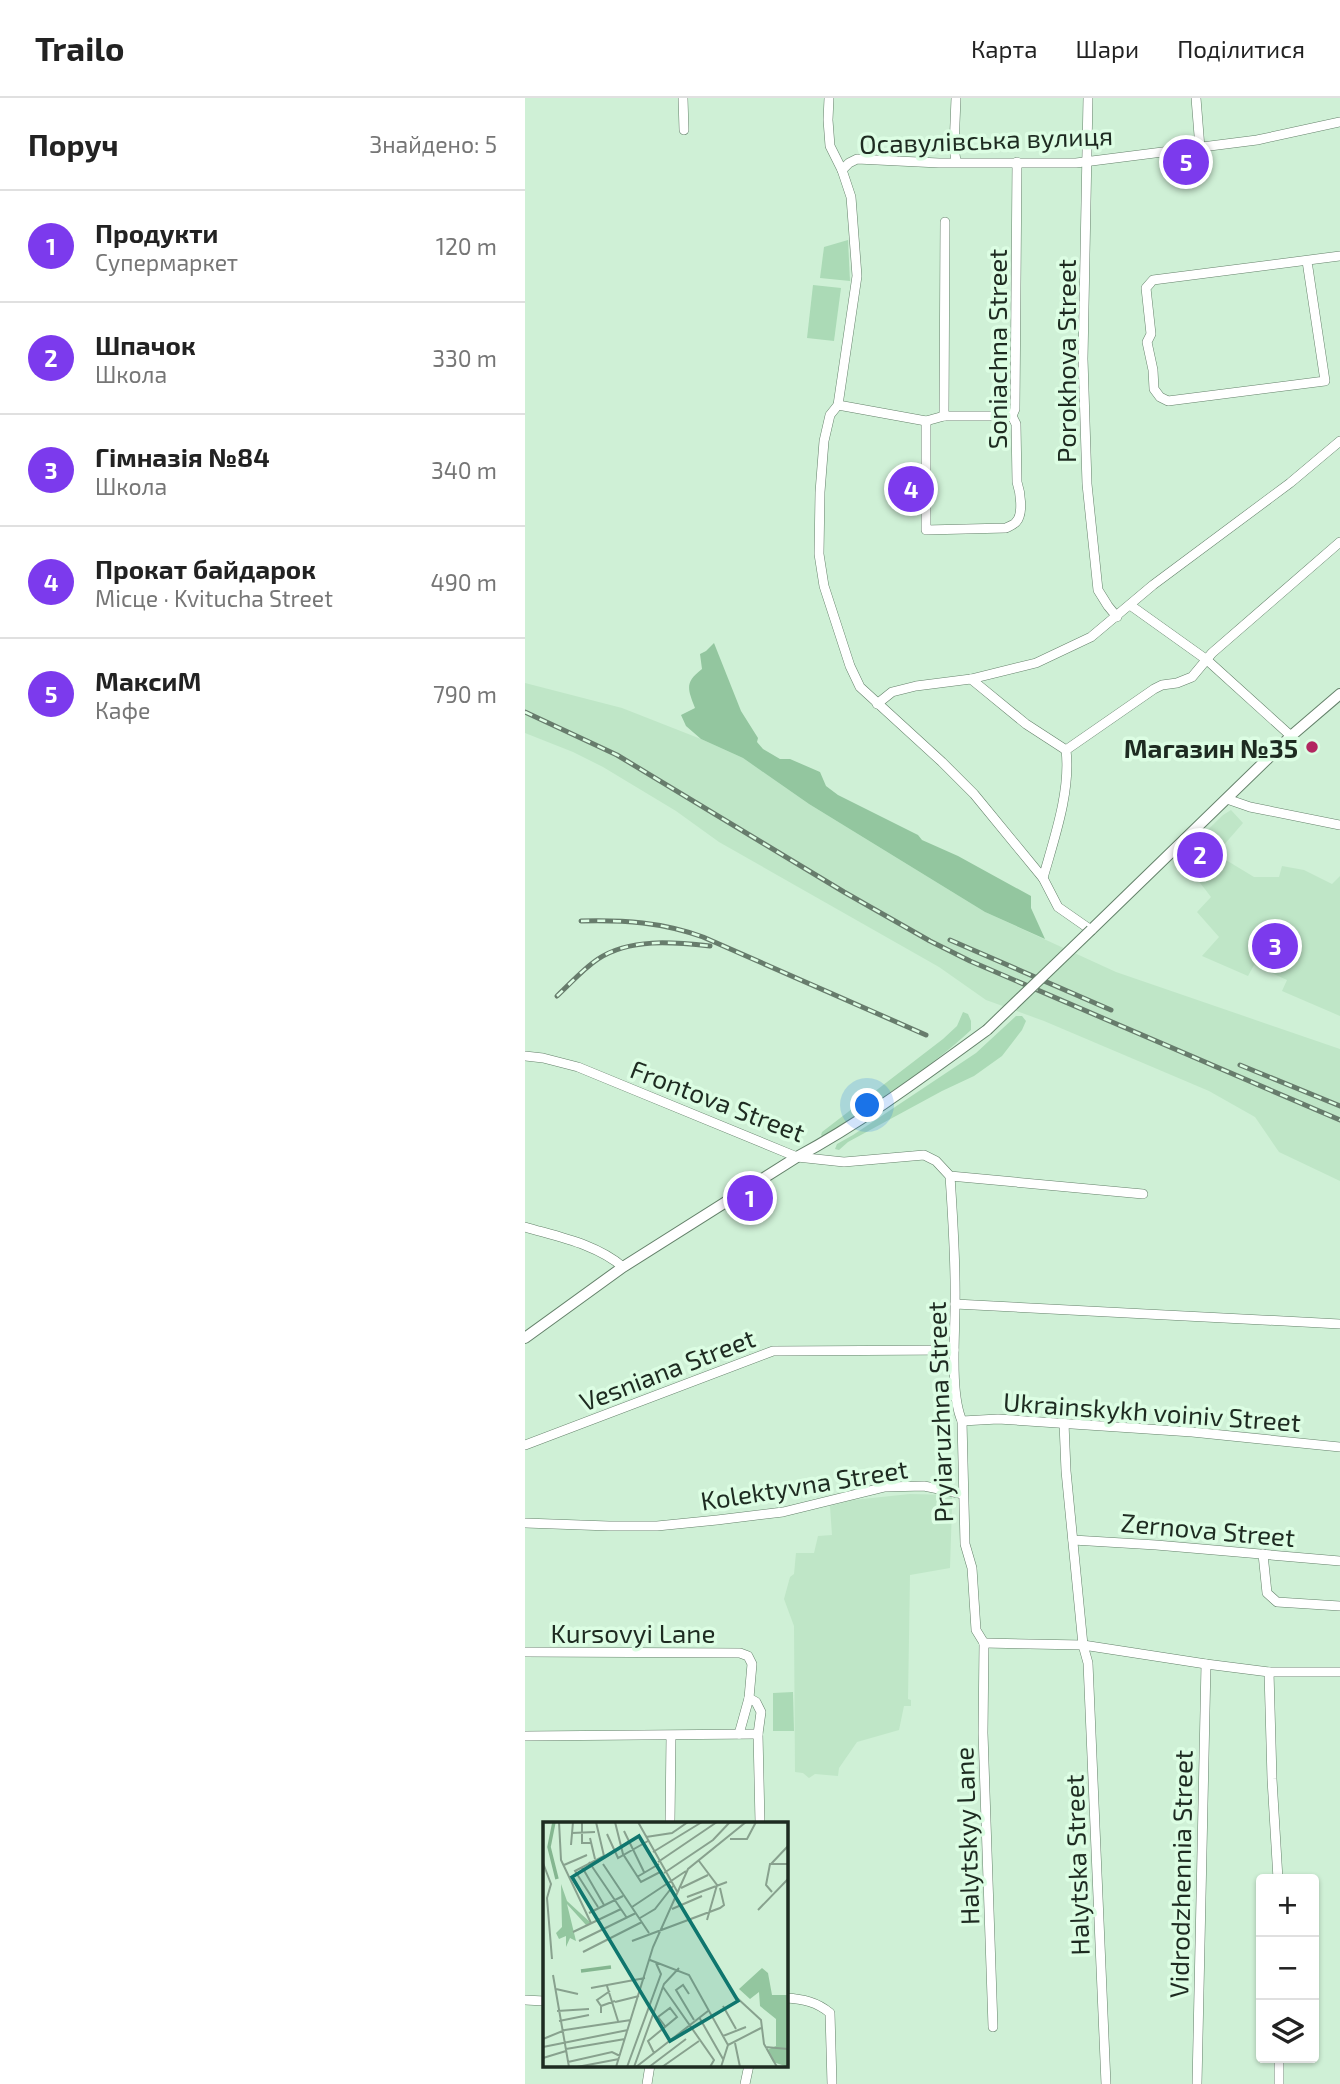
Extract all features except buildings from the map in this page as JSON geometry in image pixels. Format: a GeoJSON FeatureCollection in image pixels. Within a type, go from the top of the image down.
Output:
{"type":"FeatureCollection","features":[{"type":"Feature","properties":{"kind":"street"},"geometry":{"type":"LineString","coordinates":[[683,98],[684,130]]}},
{"type":"Feature","properties":{"kind":"street"},"geometry":{"type":"LineString","coordinates":[[829,98],[829,146],[842,170],[851,197],[857,276],[838,405],[830,415],[824,441],[819,554],[824,586],[850,666],[860,687],[974,794],[1043,878],[1058,907],[1091,930]]}},
{"type":"Feature","properties":{"kind":"street"},"geometry":{"type":"LineString","coordinates":[[956,98],[956,161]]}},
{"type":"Feature","properties":{"kind":"street","name":"Porokhova Street"},"geometry":{"type":"LineString","coordinates":[[1088,98],[1083,359],[1087,484],[1098,590],[1117,617]]}},
{"type":"Feature","properties":{"kind":"street"},"geometry":{"type":"LineString","coordinates":[[1196,98],[1200,148]]}},
{"type":"Feature","properties":{"kind":"street","name":"Осавулівська вулиця"},"geometry":{"type":"LineString","coordinates":[[842,170],[857,159],[939,163],[1076,163],[1257,140],[1340,122]]}},
{"type":"Feature","properties":{"kind":"street","name":"Soniachna Street"},"geometry":{"type":"LineString","coordinates":[[926,421],[926,530],[1006,528],[1016,523],[1020,516],[1020,490],[1017,482],[1016,424],[1012,416],[1015,409],[1017,162]]}},
{"type":"Feature","properties":{"kind":"street"},"geometry":{"type":"LineString","coordinates":[[944,416],[945,222]]}},
{"type":"Feature","properties":{"kind":"street"},"geometry":{"type":"LineString","coordinates":[[1307,261],[1325,381],[1168,401],[1160,397],[1154,389],[1147,342],[1151,334],[1146,288],[1153,280],[1340,256]]}},
{"type":"Feature","properties":{"kind":"street"},"geometry":{"type":"LineString","coordinates":[[838,405],[926,421],[944,416],[1012,416]]}},
{"type":"Feature","properties":{"kind":"street"},"geometry":{"type":"LineString","coordinates":[[877,704],[892,692],[971,679],[1036,663],[1091,637],[1153,585],[1290,483],[1340,441]]}},
{"type":"Feature","properties":{"kind":"street"},"geometry":{"type":"LineString","coordinates":[[1066,750],[1154,689],[1192,677],[1212,653],[1340,542]]}},
{"type":"Feature","properties":{"kind":"street"},"geometry":{"type":"LineString","coordinates":[[1130,605],[1207,660],[1290,736]]}},
{"type":"Feature","properties":{"kind":"street"},"geometry":{"type":"LineString","coordinates":[[971,679],[1026,724],[1066,750]]}},
{"type":"Feature","properties":{"kind":"street"},"geometry":{"type":"LineString","coordinates":[[525,1338],[623,1267],[797,1157],[826,1142],[903,1091],[987,1030],[1290,736],[1340,694]]}},
{"type":"Feature","properties":{"kind":"street"},"geometry":{"type":"LineString","coordinates":[[1043,878],[1059,820],[1067,765],[1066,750]]}},
{"type":"Feature","properties":{"kind":"street"},"geometry":{"type":"LineString","coordinates":[[1227,799],[1250,807],[1340,825]]}},
{"type":"Feature","properties":{"kind":"street","name":"Frontova Street"},"geometry":{"type":"LineString","coordinates":[[525,1056],[578,1067],[797,1157],[844,1162],[924,1155],[936,1161],[950,1176]]}},
{"type":"Feature","properties":{"kind":"street"},"geometry":{"type":"LineString","coordinates":[[950,1176],[1143,1194]]}},
{"type":"Feature","properties":{"kind":"street","name":"Pryiaruzhna Street"},"geometry":{"type":"LineString","coordinates":[[950,1176],[954,1350],[957,1410],[962,1421],[965,1544],[972,1568],[976,1630],[984,1643]]}},
{"type":"Feature","properties":{"kind":"street"},"geometry":{"type":"LineString","coordinates":[[525,1227],[582,1243],[611,1257],[623,1267]]}},
{"type":"Feature","properties":{"kind":"street"},"geometry":{"type":"LineString","coordinates":[[955,1304],[1340,1324]]}},
{"type":"Feature","properties":{"kind":"street","name":"Vesniana Street"},"geometry":{"type":"LineString","coordinates":[[525,1445],[773,1351],[954,1350]]}},
{"type":"Feature","properties":{"kind":"street","name":"Ukrainskykh voiniv Street"},"geometry":{"type":"LineString","coordinates":[[962,1421],[998,1419],[1064,1423],[1192,1432],[1340,1447]]}},
{"type":"Feature","properties":{"kind":"street","name":"Halytska Street"},"geometry":{"type":"LineString","coordinates":[[1064,1423],[1066,1471],[1083,1644],[1089,1662],[1106,2084]]}},
{"type":"Feature","properties":{"kind":"street","name":"Kolektyvna Street"},"geometry":{"type":"LineString","coordinates":[[525,1523],[657,1526],[783,1512],[885,1488],[924,1486],[963,1494]]}},
{"type":"Feature","properties":{"kind":"street","name":"Zernova Street"},"geometry":{"type":"LineString","coordinates":[[1073,1540],[1340,1561]]}},
{"type":"Feature","properties":{"kind":"street"},"geometry":{"type":"LineString","coordinates":[[1263,1554],[1267,1593],[1271,1598],[1277,1602],[1340,1606]]}},
{"type":"Feature","properties":{"kind":"street"},"geometry":{"type":"LineString","coordinates":[[984,1643],[1083,1644],[1269,1672],[1340,1672]]}},
{"type":"Feature","properties":{"kind":"street","name":"Halytskyy Lane"},"geometry":{"type":"LineString","coordinates":[[984,1643],[983,1733],[993,2027]]}},
{"type":"Feature","properties":{"kind":"street","name":"Kursovyi Lane"},"geometry":{"type":"LineString","coordinates":[[525,1652],[740,1653],[748,1656],[752,1664],[749,1698]]}},
{"type":"Feature","properties":{"kind":"street","name":"Vidrodzhennia Street"},"geometry":{"type":"LineString","coordinates":[[1197,2084],[1206,1664]]}},
{"type":"Feature","properties":{"kind":"street"},"geometry":{"type":"LineString","coordinates":[[1269,1672],[1278,1874]]}},
{"type":"Feature","properties":{"kind":"street"},"geometry":{"type":"LineString","coordinates":[[739,1734],[749,1698],[756,1702],[761,1712],[758,1734],[760,1822]]}},
{"type":"Feature","properties":{"kind":"street"},"geometry":{"type":"LineString","coordinates":[[525,1736],[758,1734]]}},
{"type":"Feature","properties":{"kind":"street"},"geometry":{"type":"LineString","coordinates":[[670,1822],[671,1736]]}},
{"type":"Feature","properties":{"kind":"street"},"geometry":{"type":"LineString","coordinates":[[787,1998],[821,2005],[830,2013],[832,2084]]}},
{"type":"Feature","properties":{"kind":"street"},"geometry":{"type":"LineString","coordinates":[[525,2000],[543,2001]]}},
{"type":"Feature","properties":{"kind":"street"},"geometry":{"type":"LineString","coordinates":[[1279,2063],[1279,2084]]}},
{"type":"Feature","properties":{"kind":"street"},"geometry":{"type":"LineString","coordinates":[[647,2084],[650,2066]]}},
{"type":"Feature","properties":{"kind":"street"},"geometry":{"type":"LineString","coordinates":[[745,2084],[749,2066]]}},
{"type":"Feature","properties":{"kind":"shaded area"},"geometry":{"type":"Polygon","coordinates":[[[848,240],[850,281],[820,278],[824,247],[848,240]]]}},
{"type":"Feature","properties":{"kind":"shaded area"},"geometry":{"type":"Polygon","coordinates":[[[813,285],[841,288],[834,341],[807,338],[813,285]]]}},
{"type":"Feature","properties":{"kind":"shaded area"},"geometry":{"type":"Polygon","coordinates":[[[714,643],[741,711],[763,749],[780,759],[790,759],[820,772],[826,786],[838,795],[1031,896],[1031,908],[1045,939],[985,912],[809,804],[743,758],[701,739],[686,726],[681,715],[695,708],[689,691],[690,682],[702,669],[700,654],[714,643]]]}},
{"type":"Feature","properties":{"kind":"shaded area"},"geometry":{"type":"Polygon","coordinates":[[[525,683],[622,708],[743,758],[809,804],[985,912],[1116,972],[1340,1049],[1340,1181],[1279,1152],[1255,1117],[1209,1091],[1044,1021],[986,1000],[939,967],[719,842],[676,811],[603,767],[525,733],[525,683]]]}},
{"type":"Feature","properties":{"kind":"shaded area"},"geometry":{"type":"Polygon","coordinates":[[[1231,810],[1243,823],[1216,854],[1254,877],[1279,877],[1282,866],[1304,870],[1332,884],[1340,876],[1340,1016],[1282,991],[1287,980],[1254,965],[1248,976],[1202,956],[1219,937],[1197,912],[1211,897],[1180,857],[1231,810]]]}},
{"type":"Feature","properties":{"kind":"shaded area"},"geometry":{"type":"Polygon","coordinates":[[[963,1012],[968,1014],[971,1030],[954,1045],[899,1086],[823,1137],[821,1135],[943,1039],[957,1026],[963,1012]]]}},
{"type":"Feature","properties":{"kind":"shaded area"},"geometry":{"type":"Polygon","coordinates":[[[1016,1016],[1022,1016],[1026,1021],[1002,1056],[974,1076],[848,1142],[839,1150],[835,1149],[837,1144],[976,1053],[1016,1016]]]}},
{"type":"Feature","properties":{"kind":"shaded area"},"geometry":{"type":"Polygon","coordinates":[[[910,1494],[952,1495],[950,1568],[910,1575],[908,1699],[911,1700],[911,1706],[904,1706],[899,1730],[857,1742],[839,1768],[838,1776],[815,1774],[809,1778],[803,1773],[795,1772],[794,1626],[784,1599],[790,1577],[794,1574],[796,1553],[814,1553],[818,1536],[832,1535],[830,1506],[853,1500],[910,1494]]]}},
{"type":"Feature","properties":{"kind":"shaded area"},"geometry":{"type":"Polygon","coordinates":[[[793,1692],[794,1731],[773,1731],[773,1693],[793,1692]]]}},
{"type":"Feature","properties":{"kind":"railway"},"geometry":{"type":"LineString","coordinates":[[525,712],[617,755],[930,941],[970,961],[1340,1120]]}},
{"type":"Feature","properties":{"kind":"railway"},"geometry":{"type":"LineString","coordinates":[[581,921],[643,923],[703,937],[926,1035]]}},
{"type":"Feature","properties":{"kind":"railway"},"geometry":{"type":"LineString","coordinates":[[950,940],[1111,1010]]}},
{"type":"Feature","properties":{"kind":"railway"},"geometry":{"type":"LineString","coordinates":[[557,996],[592,963],[610,952],[652,943],[710,946]]}},
{"type":"Feature","properties":{"kind":"railway"},"geometry":{"type":"LineString","coordinates":[[1240,1065],[1340,1106]]}},
{"type":"Feature","properties":{"kind":"place","name":"МаксиМ"},"geometry":{"type":"Point","coordinates":[1186,162]}},
{"type":"Feature","properties":{"kind":"place","name":"Прокат байдарок"},"geometry":{"type":"Point","coordinates":[911,489]}},
{"type":"Feature","properties":{"kind":"place","name":"Магазин №35"},"geometry":{"type":"Point","coordinates":[1312,747]}},
{"type":"Feature","properties":{"kind":"place","name":"Шпачок"},"geometry":{"type":"Point","coordinates":[1200,855]}},
{"type":"Feature","properties":{"kind":"place","name":"Гімназія №84"},"geometry":{"type":"Point","coordinates":[1275,946]}},
{"type":"Feature","properties":{"kind":"place","name":"Продукти"},"geometry":{"type":"Point","coordinates":[750,1198]}}]}
